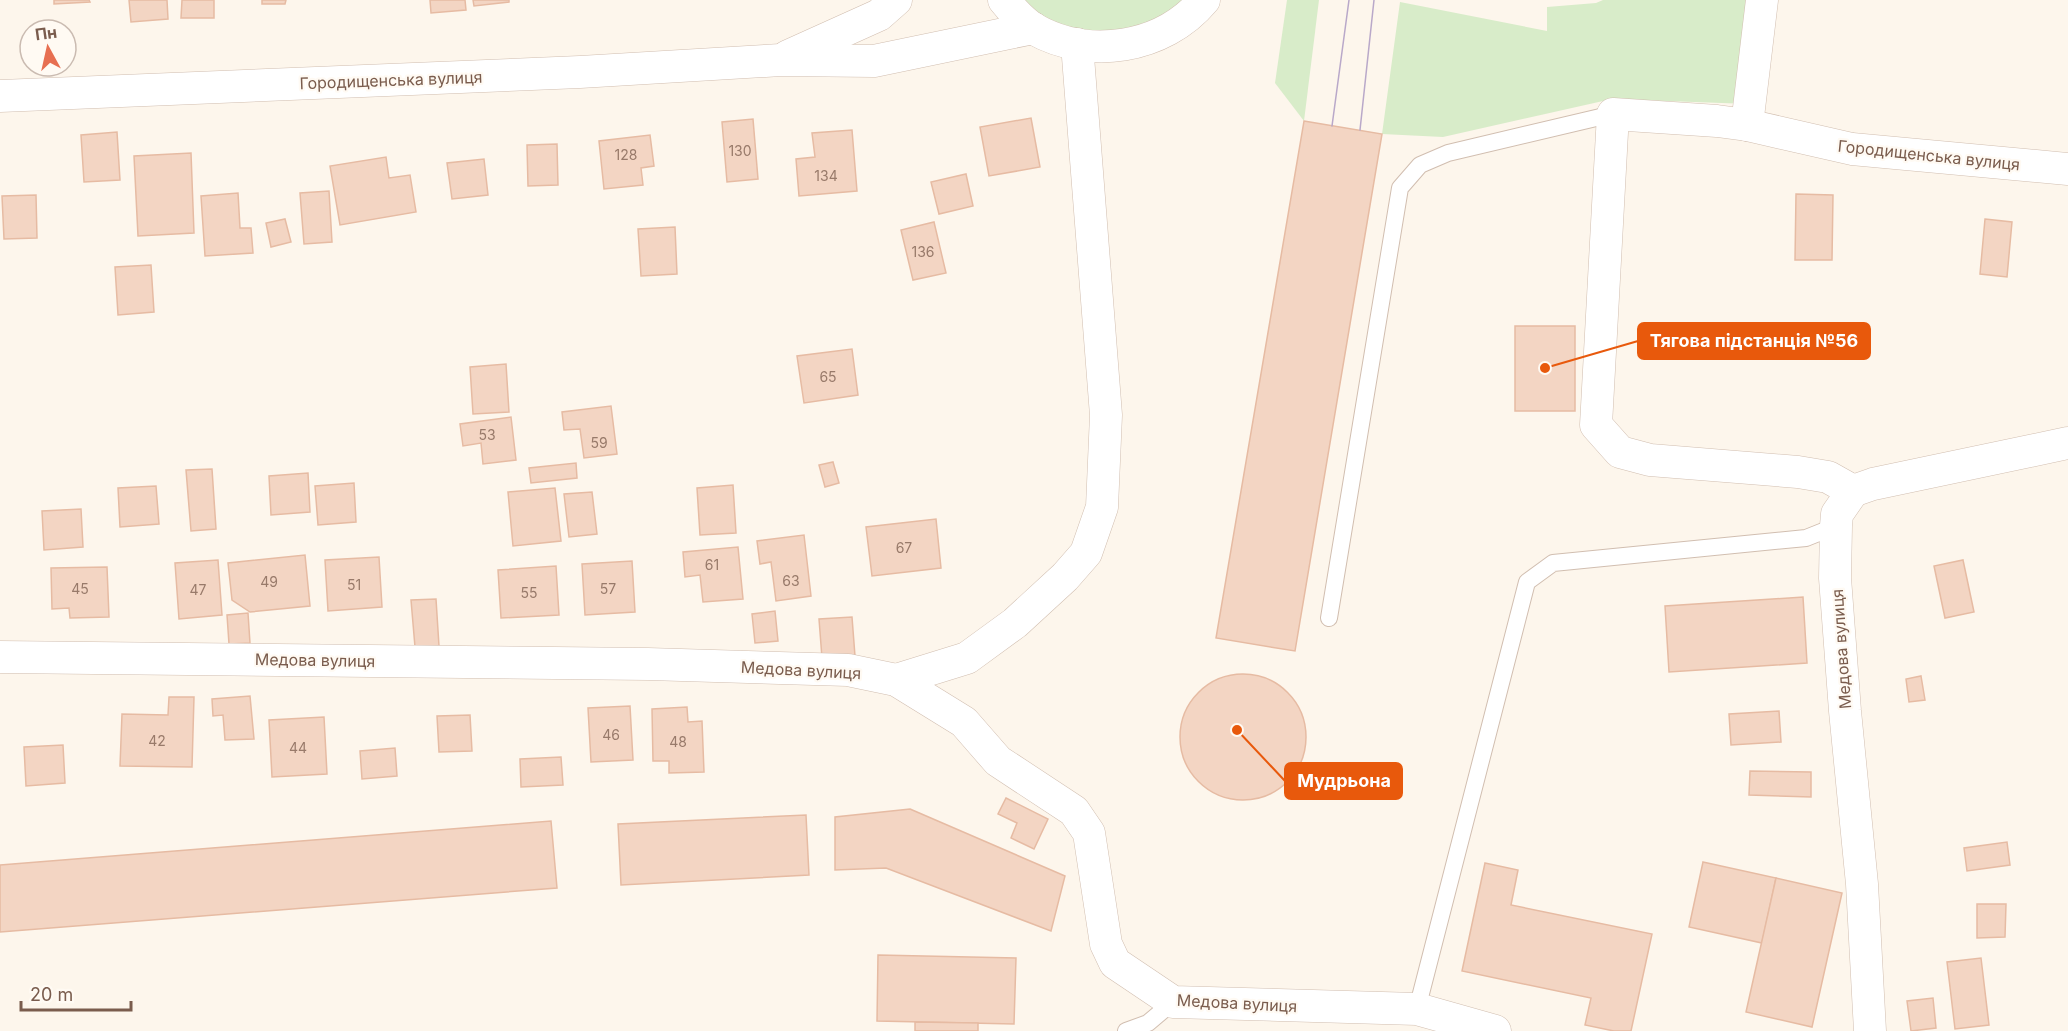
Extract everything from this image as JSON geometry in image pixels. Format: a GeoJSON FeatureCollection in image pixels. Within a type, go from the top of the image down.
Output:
{"type":"FeatureCollection","features":[{"type":"Feature","properties":{"kind":"street","name":"Городищенська вулиця"},"geometry":{"type":"LineString","coordinates":[[781,60],[879,15],[896,0]]}},
{"type":"Feature","properties":{"kind":"street"},"geometry":{"type":"LineString","coordinates":[[1004,0],[1033,28],[1077,44],[1113,46],[1132,44],[1176,25],[1204,0]]}},
{"type":"Feature","properties":{"kind":"street"},"geometry":{"type":"LineString","coordinates":[[1747,125],[1762,0]]}},
{"type":"Feature","properties":{"kind":"street","name":"Городищенська вулиця"},"geometry":{"type":"LineString","coordinates":[[0,96],[568,72],[781,60],[874,61],[1033,28]]}},
{"type":"Feature","properties":{"kind":"street"},"geometry":{"type":"LineString","coordinates":[[896,680],[967,658],[1015,623],[1065,577],[1086,553],[1102,507],[1106,415],[1077,44]]}},
{"type":"Feature","properties":{"kind":"street","name":"Городищенська вулиця"},"geometry":{"type":"LineString","coordinates":[[1613,114],[1747,125],[1852,150],[2068,169]]}},
{"type":"Feature","properties":{"kind":"street"},"geometry":{"type":"LineString","coordinates":[[1613,114],[1596,424],[1620,452],[1650,460],[1798,472],[1828,477],[1853,491],[1873,484],[2068,443]]}},
{"type":"Feature","properties":{"kind":"street","name":"Медова вулиця"},"geometry":{"type":"LineString","coordinates":[[1853,491],[1837,514],[1835,578],[1862,884],[1870,1031]]}},
{"type":"Feature","properties":{"kind":"street","name":"Медова вулиця"},"geometry":{"type":"LineString","coordinates":[[0,657],[671,664],[848,669],[896,680],[964,722],[998,761],[1074,811],[1089,833],[1106,944],[1115,963],[1173,1002],[1417,1009],[1495,1031]]}},
{"type":"Feature","properties":{"kind":"lane"},"geometry":{"type":"LineString","coordinates":[[1329,618],[1400,188],[1420,165],[1448,153],[1613,114]]}},
{"type":"Feature","properties":{"kind":"lane"},"geometry":{"type":"LineString","coordinates":[[1417,1009],[1527,582],[1553,563],[1806,538],[1836,526]]}},
{"type":"Feature","properties":{"kind":"lane"},"geometry":{"type":"LineString","coordinates":[[1126,1031],[1148,1023],[1173,1002]]}},
{"type":"Feature","properties":{"kind":"green space"},"geometry":{"type":"Polygon","coordinates":[[[1010,0],[1197,0],[1174,21],[1078,39],[1010,0]]]}},
{"type":"Feature","properties":{"kind":"green space"},"geometry":{"type":"Polygon","coordinates":[[[1287,0],[1319,0],[1304,121],[1275,83],[1287,0]]]}},
{"type":"Feature","properties":{"kind":"green space"},"geometry":{"type":"Polygon","coordinates":[[[1603,0],[1762,0],[1749,104],[1612,99],[1443,137],[1382,134],[1400,2],[1547,31],[1547,7],[1596,3],[1603,0]]]}},
{"type":"Feature","properties":{"kind":"building"},"geometry":{"type":"Polygon","coordinates":[[[54,0],[89,0],[90,2],[54,4],[54,0]]]}},
{"type":"Feature","properties":{"kind":"building"},"geometry":{"type":"Polygon","coordinates":[[[129,0],[167,0],[168,19],[131,22],[129,0]]]}},
{"type":"Feature","properties":{"kind":"building"},"geometry":{"type":"Polygon","coordinates":[[[182,0],[214,0],[214,18],[181,18],[182,0]]]}},
{"type":"Feature","properties":{"kind":"building"},"geometry":{"type":"Polygon","coordinates":[[[262,0],[286,0],[285,4],[262,4],[262,0]]]}},
{"type":"Feature","properties":{"kind":"building"},"geometry":{"type":"Polygon","coordinates":[[[430,0],[465,0],[466,10],[431,13],[430,0]]]}},
{"type":"Feature","properties":{"kind":"building"},"geometry":{"type":"Polygon","coordinates":[[[473,0],[509,0],[509,2],[474,6],[473,0]]]}},
{"type":"Feature","properties":{"kind":"building"},"geometry":{"type":"Polygon","coordinates":[[[1031,118],[1040,167],[989,176],[980,127],[1031,118]]]}},
{"type":"Feature","properties":{"kind":"building"},"geometry":{"type":"Polygon","coordinates":[[[753,119],[758,179],[727,182],[722,122],[753,119]]]}},
{"type":"Feature","properties":{"kind":"building"},"geometry":{"type":"Polygon","coordinates":[[[1304,121],[1382,134],[1295,651],[1216,638],[1304,121]]]}},
{"type":"Feature","properties":{"kind":"building"},"geometry":{"type":"Polygon","coordinates":[[[852,130],[857,191],[799,196],[796,159],[815,157],[812,133],[852,130]]]}},
{"type":"Feature","properties":{"kind":"building"},"geometry":{"type":"Polygon","coordinates":[[[117,132],[120,180],[84,182],[81,135],[117,132]]]}},
{"type":"Feature","properties":{"kind":"building"},"geometry":{"type":"Polygon","coordinates":[[[650,135],[654,166],[641,168],[643,185],[604,189],[599,141],[650,135]]]}},
{"type":"Feature","properties":{"kind":"building"},"geometry":{"type":"Polygon","coordinates":[[[557,144],[558,185],[528,186],[527,145],[557,144]]]}},
{"type":"Feature","properties":{"kind":"building"},"geometry":{"type":"Polygon","coordinates":[[[191,153],[194,233],[138,236],[134,156],[191,153]]]}},
{"type":"Feature","properties":{"kind":"building"},"geometry":{"type":"Polygon","coordinates":[[[386,157],[389,178],[410,175],[416,212],[340,225],[330,166],[386,157]]]}},
{"type":"Feature","properties":{"kind":"building"},"geometry":{"type":"Polygon","coordinates":[[[484,159],[488,195],[452,199],[447,163],[484,159]]]}},
{"type":"Feature","properties":{"kind":"building"},"geometry":{"type":"Polygon","coordinates":[[[966,174],[973,206],[939,214],[931,182],[966,174]]]}},
{"type":"Feature","properties":{"kind":"building"},"geometry":{"type":"Polygon","coordinates":[[[329,191],[332,242],[304,244],[300,193],[329,191]]]}},
{"type":"Feature","properties":{"kind":"building"},"geometry":{"type":"Polygon","coordinates":[[[238,193],[240,228],[251,228],[253,253],[205,256],[201,196],[238,193]]]}},
{"type":"Feature","properties":{"kind":"building"},"geometry":{"type":"Polygon","coordinates":[[[1796,194],[1833,195],[1832,260],[1795,260],[1796,194]]]}},
{"type":"Feature","properties":{"kind":"building"},"geometry":{"type":"Polygon","coordinates":[[[36,195],[37,238],[4,239],[2,196],[36,195]]]}},
{"type":"Feature","properties":{"kind":"building"},"geometry":{"type":"Polygon","coordinates":[[[285,219],[291,242],[271,247],[266,223],[285,219]]]}},
{"type":"Feature","properties":{"kind":"building"},"geometry":{"type":"Polygon","coordinates":[[[1985,219],[2012,222],[2007,277],[1980,274],[1985,219]]]}},
{"type":"Feature","properties":{"kind":"building"},"geometry":{"type":"Polygon","coordinates":[[[934,222],[946,273],[913,280],[901,230],[934,222]]]}},
{"type":"Feature","properties":{"kind":"building"},"geometry":{"type":"Polygon","coordinates":[[[675,227],[677,274],[641,276],[638,229],[675,227]]]}},
{"type":"Feature","properties":{"kind":"building"},"geometry":{"type":"Polygon","coordinates":[[[151,265],[154,312],[118,315],[115,267],[151,265]]]}},
{"type":"Feature","properties":{"kind":"building"},"geometry":{"type":"Polygon","coordinates":[[[1515,326],[1575,326],[1575,411],[1515,411],[1515,326]]]}},
{"type":"Feature","properties":{"kind":"building"},"geometry":{"type":"Polygon","coordinates":[[[852,349],[858,395],[804,403],[797,356],[852,349]]]}},
{"type":"Feature","properties":{"kind":"building"},"geometry":{"type":"Polygon","coordinates":[[[506,364],[509,412],[473,414],[470,367],[506,364]]]}},
{"type":"Feature","properties":{"kind":"building"},"geometry":{"type":"Polygon","coordinates":[[[611,406],[617,454],[584,458],[580,429],[564,430],[562,412],[611,406]]]}},
{"type":"Feature","properties":{"kind":"building"},"geometry":{"type":"Polygon","coordinates":[[[511,417],[516,460],[483,464],[481,443],[463,446],[460,424],[511,417]]]}},
{"type":"Feature","properties":{"kind":"building"},"geometry":{"type":"Polygon","coordinates":[[[833,462],[839,483],[825,487],[819,465],[833,462]]]}},
{"type":"Feature","properties":{"kind":"building"},"geometry":{"type":"Polygon","coordinates":[[[576,463],[577,478],[531,483],[529,468],[576,463]]]}},
{"type":"Feature","properties":{"kind":"building"},"geometry":{"type":"Polygon","coordinates":[[[212,469],[216,529],[191,531],[186,470],[212,469]]]}},
{"type":"Feature","properties":{"kind":"building"},"geometry":{"type":"Polygon","coordinates":[[[308,473],[310,512],[271,515],[269,476],[308,473]]]}},
{"type":"Feature","properties":{"kind":"building"},"geometry":{"type":"Polygon","coordinates":[[[354,483],[356,522],[318,525],[315,486],[354,483]]]}},
{"type":"Feature","properties":{"kind":"building"},"geometry":{"type":"Polygon","coordinates":[[[733,485],[736,533],[700,535],[697,488],[733,485]]]}},
{"type":"Feature","properties":{"kind":"building"},"geometry":{"type":"Polygon","coordinates":[[[156,486],[159,524],[120,527],[118,488],[156,486]]]}},
{"type":"Feature","properties":{"kind":"building"},"geometry":{"type":"Polygon","coordinates":[[[555,488],[561,541],[513,546],[508,492],[555,488]]]}},
{"type":"Feature","properties":{"kind":"building"},"geometry":{"type":"Polygon","coordinates":[[[592,492],[597,534],[569,537],[564,494],[592,492]]]}},
{"type":"Feature","properties":{"kind":"building"},"geometry":{"type":"Polygon","coordinates":[[[81,509],[83,547],[44,550],[42,511],[81,509]]]}},
{"type":"Feature","properties":{"kind":"building"},"geometry":{"type":"Polygon","coordinates":[[[936,519],[941,568],[872,576],[866,527],[936,519]]]}},
{"type":"Feature","properties":{"kind":"building"},"geometry":{"type":"Polygon","coordinates":[[[804,535],[811,596],[776,601],[771,562],[760,564],[757,541],[804,535]]]}},
{"type":"Feature","properties":{"kind":"building"},"geometry":{"type":"Polygon","coordinates":[[[738,547],[743,599],[703,602],[700,575],[685,577],[683,552],[738,547]]]}},
{"type":"Feature","properties":{"kind":"building"},"geometry":{"type":"Polygon","coordinates":[[[305,555],[310,606],[250,612],[232,600],[228,563],[305,555]]]}},
{"type":"Feature","properties":{"kind":"building"},"geometry":{"type":"Polygon","coordinates":[[[379,557],[382,607],[328,611],[325,560],[379,557]]]}},
{"type":"Feature","properties":{"kind":"building"},"geometry":{"type":"Polygon","coordinates":[[[218,560],[222,615],[179,619],[175,563],[218,560]]]}},
{"type":"Feature","properties":{"kind":"building"},"geometry":{"type":"Polygon","coordinates":[[[1963,560],[1974,612],[1945,618],[1934,566],[1963,560]]]}},
{"type":"Feature","properties":{"kind":"building"},"geometry":{"type":"Polygon","coordinates":[[[632,561],[635,612],[585,615],[582,564],[632,561]]]}},
{"type":"Feature","properties":{"kind":"building"},"geometry":{"type":"Polygon","coordinates":[[[556,566],[559,615],[501,618],[498,570],[556,566]]]}},
{"type":"Feature","properties":{"kind":"building"},"geometry":{"type":"Polygon","coordinates":[[[107,567],[109,617],[70,618],[69,608],[52,609],[51,568],[107,567]]]}},
{"type":"Feature","properties":{"kind":"building"},"geometry":{"type":"Polygon","coordinates":[[[1803,597],[1807,663],[1669,672],[1665,606],[1803,597]]]}},
{"type":"Feature","properties":{"kind":"building"},"geometry":{"type":"Polygon","coordinates":[[[436,599],[439,646],[415,647],[411,600],[436,599]]]}},
{"type":"Feature","properties":{"kind":"building"},"geometry":{"type":"Polygon","coordinates":[[[775,611],[778,641],[755,643],[752,614],[775,611]]]}},
{"type":"Feature","properties":{"kind":"building"},"geometry":{"type":"Polygon","coordinates":[[[248,613],[250,643],[229,644],[227,615],[248,613]]]}},
{"type":"Feature","properties":{"kind":"building"},"geometry":{"type":"Polygon","coordinates":[[[852,617],[855,656],[822,658],[819,619],[852,617]]]}},
{"type":"Feature","properties":{"kind":"building"},"geometry":{"type":"Polygon","coordinates":[[[1243,674],[1267,679],[1288,692],[1301,713],[1306,737],[1301,761],[1288,782],[1267,795],[1243,800],[1219,795],[1198,782],[1185,761],[1180,737],[1185,713],[1198,692],[1219,679],[1243,674]]]}},
{"type":"Feature","properties":{"kind":"building"},"geometry":{"type":"Polygon","coordinates":[[[1921,676],[1925,700],[1909,702],[1906,679],[1921,676]]]}},
{"type":"Feature","properties":{"kind":"building"},"geometry":{"type":"Polygon","coordinates":[[[250,696],[254,739],[225,740],[223,715],[213,716],[212,699],[250,696]]]}},
{"type":"Feature","properties":{"kind":"building"},"geometry":{"type":"Polygon","coordinates":[[[169,697],[194,697],[192,767],[120,766],[122,714],[168,715],[169,697]]]}},
{"type":"Feature","properties":{"kind":"building"},"geometry":{"type":"Polygon","coordinates":[[[630,706],[633,760],[591,762],[588,708],[630,706]]]}},
{"type":"Feature","properties":{"kind":"building"},"geometry":{"type":"Polygon","coordinates":[[[687,707],[688,722],[702,721],[704,772],[669,773],[669,761],[653,761],[652,709],[687,707]]]}},
{"type":"Feature","properties":{"kind":"building"},"geometry":{"type":"Polygon","coordinates":[[[1779,711],[1781,742],[1731,745],[1729,714],[1779,711]]]}},
{"type":"Feature","properties":{"kind":"building"},"geometry":{"type":"Polygon","coordinates":[[[470,715],[472,751],[439,752],[437,716],[470,715]]]}},
{"type":"Feature","properties":{"kind":"building"},"geometry":{"type":"Polygon","coordinates":[[[324,717],[327,774],[272,777],[269,720],[324,717]]]}},
{"type":"Feature","properties":{"kind":"building"},"geometry":{"type":"Polygon","coordinates":[[[63,745],[65,783],[26,786],[24,747],[63,745]]]}},
{"type":"Feature","properties":{"kind":"building"},"geometry":{"type":"Polygon","coordinates":[[[395,748],[397,776],[362,779],[360,751],[395,748]]]}},
{"type":"Feature","properties":{"kind":"building"},"geometry":{"type":"Polygon","coordinates":[[[561,757],[563,785],[521,787],[520,759],[561,757]]]}},
{"type":"Feature","properties":{"kind":"building"},"geometry":{"type":"Polygon","coordinates":[[[1750,771],[1811,772],[1811,797],[1749,795],[1750,771]]]}},
{"type":"Feature","properties":{"kind":"building"},"geometry":{"type":"Polygon","coordinates":[[[1006,798],[1048,819],[1034,849],[1011,838],[1017,823],[998,814],[1006,798]]]}},
{"type":"Feature","properties":{"kind":"building"},"geometry":{"type":"Polygon","coordinates":[[[910,809],[1065,876],[1051,931],[886,868],[835,870],[835,817],[910,809]]]}},
{"type":"Feature","properties":{"kind":"building"},"geometry":{"type":"Polygon","coordinates":[[[806,815],[809,875],[621,885],[618,824],[806,815]]]}},
{"type":"Feature","properties":{"kind":"building"},"geometry":{"type":"Polygon","coordinates":[[[551,821],[557,888],[0,932],[0,865],[551,821]]]}},
{"type":"Feature","properties":{"kind":"building"},"geometry":{"type":"Polygon","coordinates":[[[2007,842],[2010,865],[1967,871],[1964,848],[2007,842]]]}},
{"type":"Feature","properties":{"kind":"building"},"geometry":{"type":"Polygon","coordinates":[[[1703,862],[1776,878],[1762,943],[1689,927],[1703,862]]]}},
{"type":"Feature","properties":{"kind":"building"},"geometry":{"type":"Polygon","coordinates":[[[1485,863],[1518,870],[1511,905],[1652,934],[1631,1031],[1614,1031],[1585,1025],[1591,998],[1462,971],[1485,863]]]}},
{"type":"Feature","properties":{"kind":"building"},"geometry":{"type":"Polygon","coordinates":[[[1776,878],[1842,893],[1812,1027],[1746,1012],[1776,878]]]}},
{"type":"Feature","properties":{"kind":"building"},"geometry":{"type":"Polygon","coordinates":[[[1977,904],[2006,904],[2005,937],[1977,938],[1977,904]]]}},
{"type":"Feature","properties":{"kind":"building"},"geometry":{"type":"Polygon","coordinates":[[[878,955],[1016,958],[1014,1024],[877,1021],[878,955]]]}},
{"type":"Feature","properties":{"kind":"building"},"geometry":{"type":"Polygon","coordinates":[[[1981,958],[1989,1025],[1955,1029],[1947,962],[1981,958]]]}},
{"type":"Feature","properties":{"kind":"building"},"geometry":{"type":"Polygon","coordinates":[[[1933,998],[1936,1028],[1911,1031],[1907,1001],[1933,998]]]}},
{"type":"Feature","properties":{"kind":"building"},"geometry":{"type":"Polygon","coordinates":[[[915,1022],[978,1023],[978,1031],[915,1031],[915,1022]]]}},
{"type":"Feature","properties":{"kind":"tram line"},"geometry":{"type":"LineString","coordinates":[[1332,126],[1349,0]]}},
{"type":"Feature","properties":{"kind":"tram line"},"geometry":{"type":"LineString","coordinates":[[1360,130],[1374,0]]}},
{"type":"Feature","properties":{"kind":"place","name":"Тягова підстанція №56"},"geometry":{"type":"Point","coordinates":[1545,368]}},
{"type":"Feature","properties":{"kind":"place","name":"Мудрьона"},"geometry":{"type":"Point","coordinates":[1237,730]}}]}
